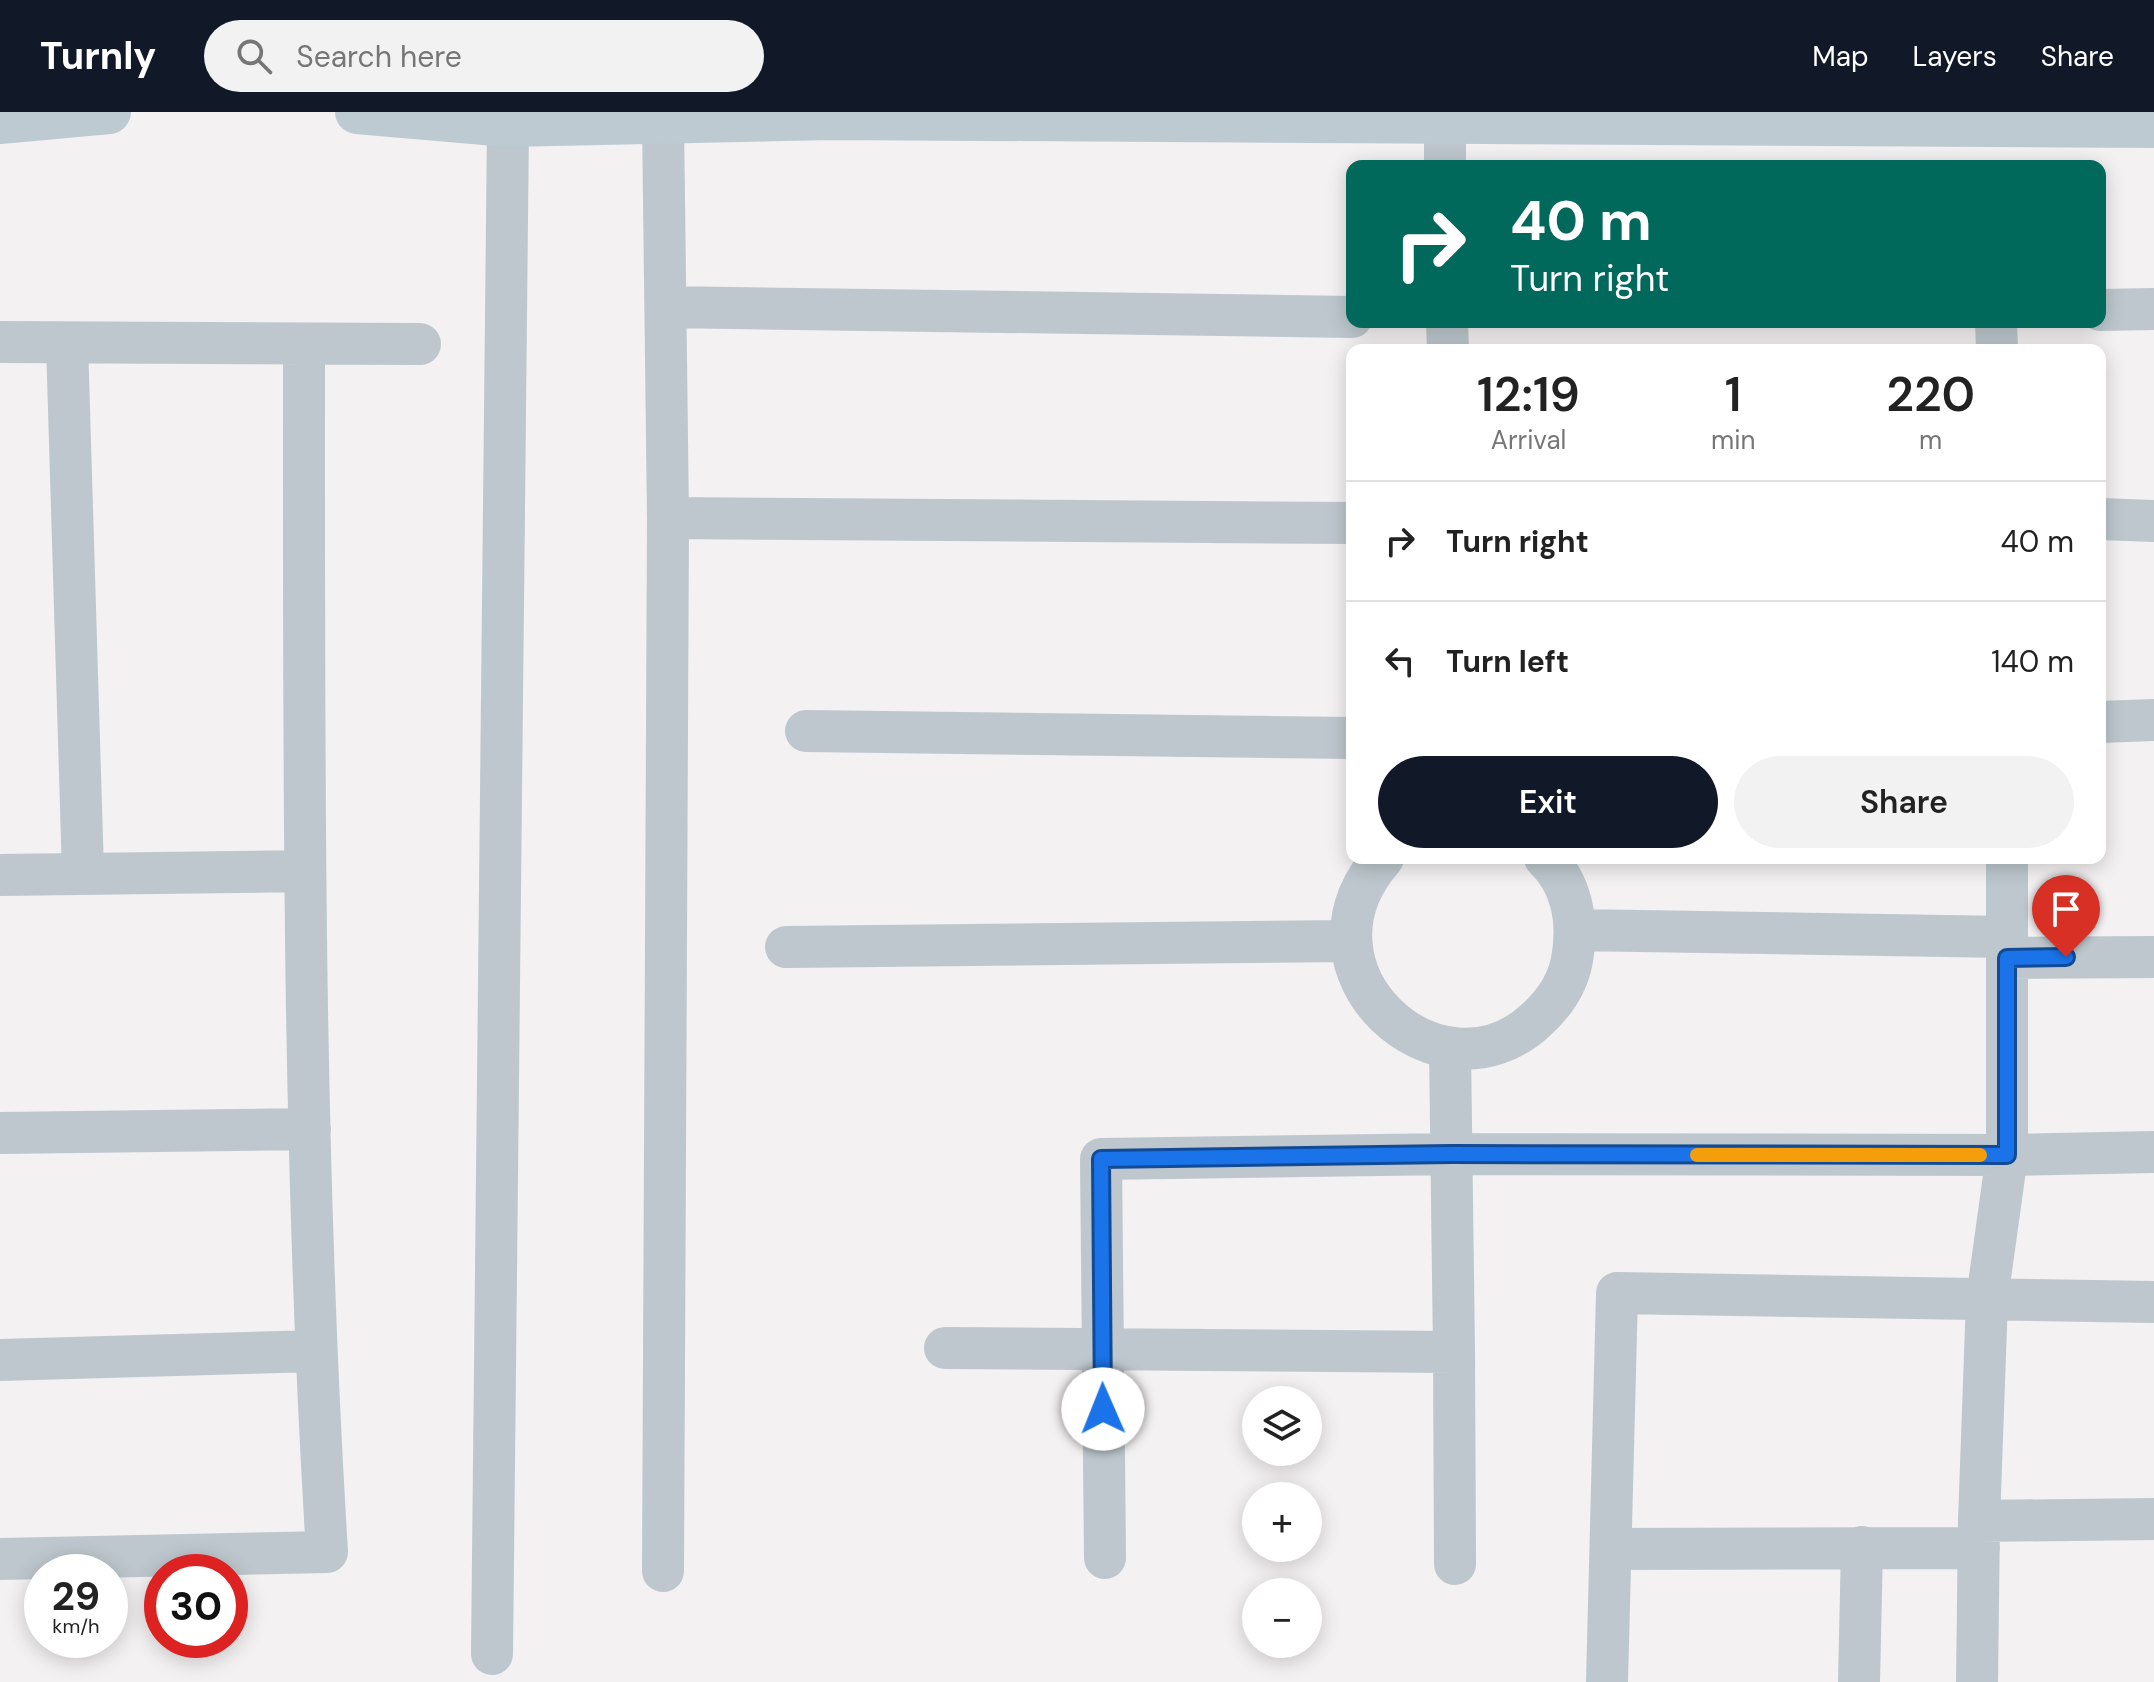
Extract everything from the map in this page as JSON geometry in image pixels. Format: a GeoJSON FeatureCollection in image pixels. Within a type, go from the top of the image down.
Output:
{"type":"FeatureCollection","features":[{"type":"Feature","properties":{"kind":"street"},"geometry":{"type":"LineString","coordinates":[[0,122],[109,112]]}},
{"type":"Feature","properties":{"kind":"street"},"geometry":{"type":"LineString","coordinates":[[357,112],[485,120],[832,115],[1445,134],[2154,126]]}},
{"type":"Feature","properties":{"kind":"street"},"geometry":{"type":"LineString","coordinates":[[647,117],[667,307],[663,1571]]}},
{"type":"Feature","properties":{"kind":"street"},"geometry":{"type":"LineString","coordinates":[[485,120],[492,1654]]}},
{"type":"Feature","properties":{"kind":"street"},"geometry":{"type":"LineString","coordinates":[[667,307],[1346,317]]}},
{"type":"Feature","properties":{"kind":"street"},"geometry":{"type":"LineString","coordinates":[[2106,310],[2154,309]]}},
{"type":"Feature","properties":{"kind":"street"},"geometry":{"type":"LineString","coordinates":[[0,342],[304,346],[420,344]]}},
{"type":"Feature","properties":{"kind":"street"},"geometry":{"type":"LineString","coordinates":[[67,343],[83,873]]}},
{"type":"Feature","properties":{"kind":"street"},"geometry":{"type":"LineString","coordinates":[[0,1559],[327,1552],[314,1351],[304,871],[304,346]]}},
{"type":"Feature","properties":{"kind":"street"},"geometry":{"type":"LineString","coordinates":[[668,518],[1346,523]]}},
{"type":"Feature","properties":{"kind":"street"},"geometry":{"type":"LineString","coordinates":[[2106,519],[2154,521]]}},
{"type":"Feature","properties":{"kind":"street"},"geometry":{"type":"LineString","coordinates":[[2106,722],[2154,720]]}},
{"type":"Feature","properties":{"kind":"street"},"geometry":{"type":"LineString","coordinates":[[806,731],[1346,738]]}},
{"type":"Feature","properties":{"kind":"street"},"geometry":{"type":"LineString","coordinates":[[1378,864],[1370,873],[1355,905],[1351,941],[1357,972],[1382,1012],[1393,1023],[1419,1039],[1450,1048],[1489,1045],[1525,1030],[1554,1004],[1571,968],[1576,930],[1569,895],[1549,864]]}},
{"type":"Feature","properties":{"kind":"street"},"geometry":{"type":"LineString","coordinates":[[1977,1682],[1987,1299],[2007,1155],[2007,864]]}},
{"type":"Feature","properties":{"kind":"street"},"geometry":{"type":"LineString","coordinates":[[0,875],[304,871]]}},
{"type":"Feature","properties":{"kind":"street"},"geometry":{"type":"LineString","coordinates":[[1576,930],[2007,947],[2154,957]]}},
{"type":"Feature","properties":{"kind":"street"},"geometry":{"type":"LineString","coordinates":[[786,947],[1351,941]]}},
{"type":"Feature","properties":{"kind":"street"},"geometry":{"type":"LineString","coordinates":[[1450,1048],[1455,1564]]}},
{"type":"Feature","properties":{"kind":"street"},"geometry":{"type":"LineString","coordinates":[[0,1133],[310,1129]]}},
{"type":"Feature","properties":{"kind":"street"},"geometry":{"type":"LineString","coordinates":[[1105,1558],[1101,1159],[1452,1154],[2007,1155],[2154,1152]]}},
{"type":"Feature","properties":{"kind":"street"},"geometry":{"type":"LineString","coordinates":[[1607,1682],[1617,1293],[2154,1302]]}},
{"type":"Feature","properties":{"kind":"street"},"geometry":{"type":"LineString","coordinates":[[945,1348],[1454,1352]]}},
{"type":"Feature","properties":{"kind":"street"},"geometry":{"type":"LineString","coordinates":[[0,1360],[314,1351]]}},
{"type":"Feature","properties":{"kind":"street"},"geometry":{"type":"LineString","coordinates":[[1611,1549],[1862,1547],[2154,1519]]}},
{"type":"Feature","properties":{"kind":"street"},"geometry":{"type":"LineString","coordinates":[[1859,1682],[1862,1547]]}},
{"type":"Feature","properties":{"kind":"slow traffic"},"geometry":{"type":"LineString","coordinates":[[1697,1155],[1980,1155]]}},
{"type":"Feature","properties":{"kind":"route"},"geometry":{"type":"LineString","coordinates":[[1103,1409],[1101,1159],[1452,1154],[2007,1155],[2007,958],[2066,957]]}}]}
